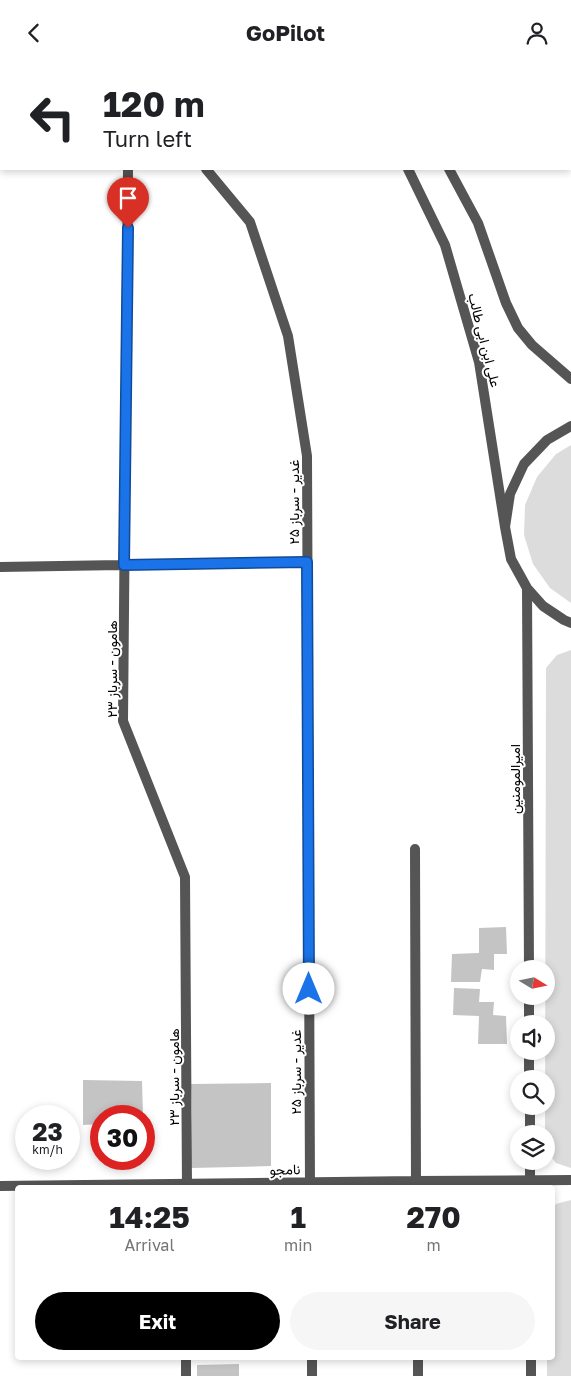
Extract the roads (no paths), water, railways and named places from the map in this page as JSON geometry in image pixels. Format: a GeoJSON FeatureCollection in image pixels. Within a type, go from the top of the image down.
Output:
{"type":"FeatureCollection","features":[{"type":"Feature","properties":{"kind":"street","name":"هامون - سرباز ۲۳"},"geometry":{"type":"LineString","coordinates":[[128,170],[123,721],[185,877],[187,1185]]}},
{"type":"Feature","properties":{"kind":"street","name":"غدیر - سرباز ۲۵"},"geometry":{"type":"LineString","coordinates":[[207,170],[250,222],[288,336],[307,456],[310,1185]]}},
{"type":"Feature","properties":{"kind":"street","name":"علی ابن ابی طالب"},"geometry":{"type":"LineString","coordinates":[[408,170],[445,245],[479,362],[511,559],[527,588]]}},
{"type":"Feature","properties":{"kind":"street","name":"علی ابن ابی طالب"},"geometry":{"type":"LineString","coordinates":[[451,170],[478,223],[506,303],[518,328],[532,345],[571,379]]}},
{"type":"Feature","properties":{"kind":"street"},"geometry":{"type":"LineString","coordinates":[[505,527],[510,494],[524,464],[547,440],[571,426]]}},
{"type":"Feature","properties":{"kind":"street"},"geometry":{"type":"LineString","coordinates":[[0,567],[307,562]]}},
{"type":"Feature","properties":{"kind":"street"},"geometry":{"type":"LineString","coordinates":[[527,588],[544,606],[571,623]]}},
{"type":"Feature","properties":{"kind":"street","name":"امیرالمومنین"},"geometry":{"type":"LineString","coordinates":[[527,588],[529,960]]}},
{"type":"Feature","properties":{"kind":"street"},"geometry":{"type":"LineString","coordinates":[[415,849],[416,1184]]}},
{"type":"Feature","properties":{"kind":"street"},"geometry":{"type":"LineString","coordinates":[[530,1170],[530,1184]]}},
{"type":"Feature","properties":{"kind":"street","name":"نامجو"},"geometry":{"type":"LineString","coordinates":[[310,1185],[530,1184],[571,1180]]}},
{"type":"Feature","properties":{"kind":"street","name":"نامجو"},"geometry":{"type":"LineString","coordinates":[[0,1186],[15,1186]]}},
{"type":"Feature","properties":{"kind":"street"},"geometry":{"type":"LineString","coordinates":[[186,1360],[186,1376]]}},
{"type":"Feature","properties":{"kind":"street"},"geometry":{"type":"LineString","coordinates":[[312,1360],[312,1376]]}},
{"type":"Feature","properties":{"kind":"street"},"geometry":{"type":"LineString","coordinates":[[418,1360],[418,1376]]}},
{"type":"Feature","properties":{"kind":"street"},"geometry":{"type":"LineString","coordinates":[[531,1360],[531,1376]]}}]}
